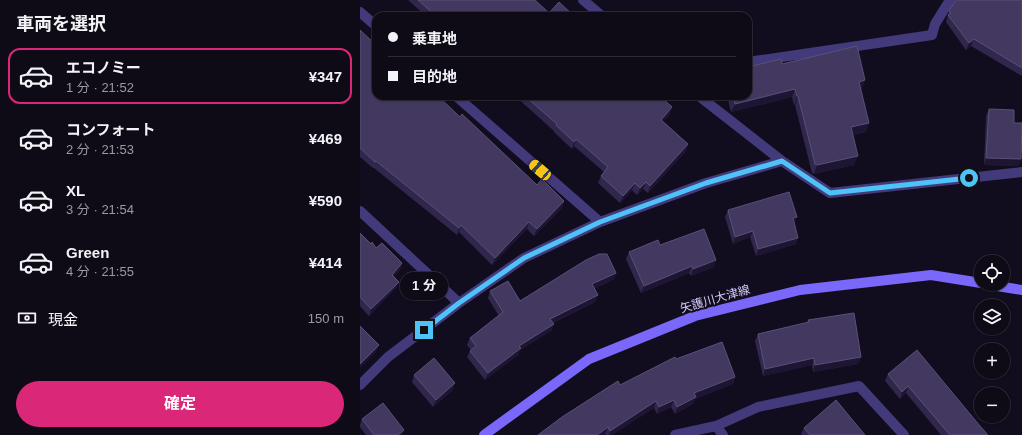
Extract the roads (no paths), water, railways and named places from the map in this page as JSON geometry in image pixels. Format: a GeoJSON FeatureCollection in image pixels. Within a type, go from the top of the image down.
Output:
{"type":"FeatureCollection","features":[{"type":"Feature","properties":{"kind":"main road","name":"矢護川大津線"},"geometry":{"type":"LineString","coordinates":[[484,435],[589,359],[695,316],[800,290],[931,275],[974,282]]}},
{"type":"Feature","properties":{"kind":"main road"},"geometry":{"type":"LineString","coordinates":[[1010,288],[1022,290]]}},
{"type":"Feature","properties":{"kind":"street"},"geometry":{"type":"LineString","coordinates":[[582,0],[597,12]]}},
{"type":"Feature","properties":{"kind":"street"},"geometry":{"type":"LineString","coordinates":[[752,61],[932,35],[935,24],[950,0]]}},
{"type":"Feature","properties":{"kind":"street"},"geometry":{"type":"LineString","coordinates":[[360,12],[372,22]]}},
{"type":"Feature","properties":{"kind":"street"},"geometry":{"type":"LineString","coordinates":[[461,100],[600,222]]}},
{"type":"Feature","properties":{"kind":"street"},"geometry":{"type":"LineString","coordinates":[[704,100],[782,161],[830,193],[1022,172]]}},
{"type":"Feature","properties":{"kind":"street"},"geometry":{"type":"LineString","coordinates":[[360,385],[388,357],[459,303],[524,258],[600,222],[706,183],[782,161]]}},
{"type":"Feature","properties":{"kind":"street"},"geometry":{"type":"LineString","coordinates":[[360,211],[459,303]]}},
{"type":"Feature","properties":{"kind":"street"},"geometry":{"type":"LineString","coordinates":[[675,435],[716,426],[758,407],[859,386],[904,435]]}},
{"type":"Feature","properties":{"kind":"street"},"geometry":{"type":"LineString","coordinates":[[716,426],[724,435]]}}]}
